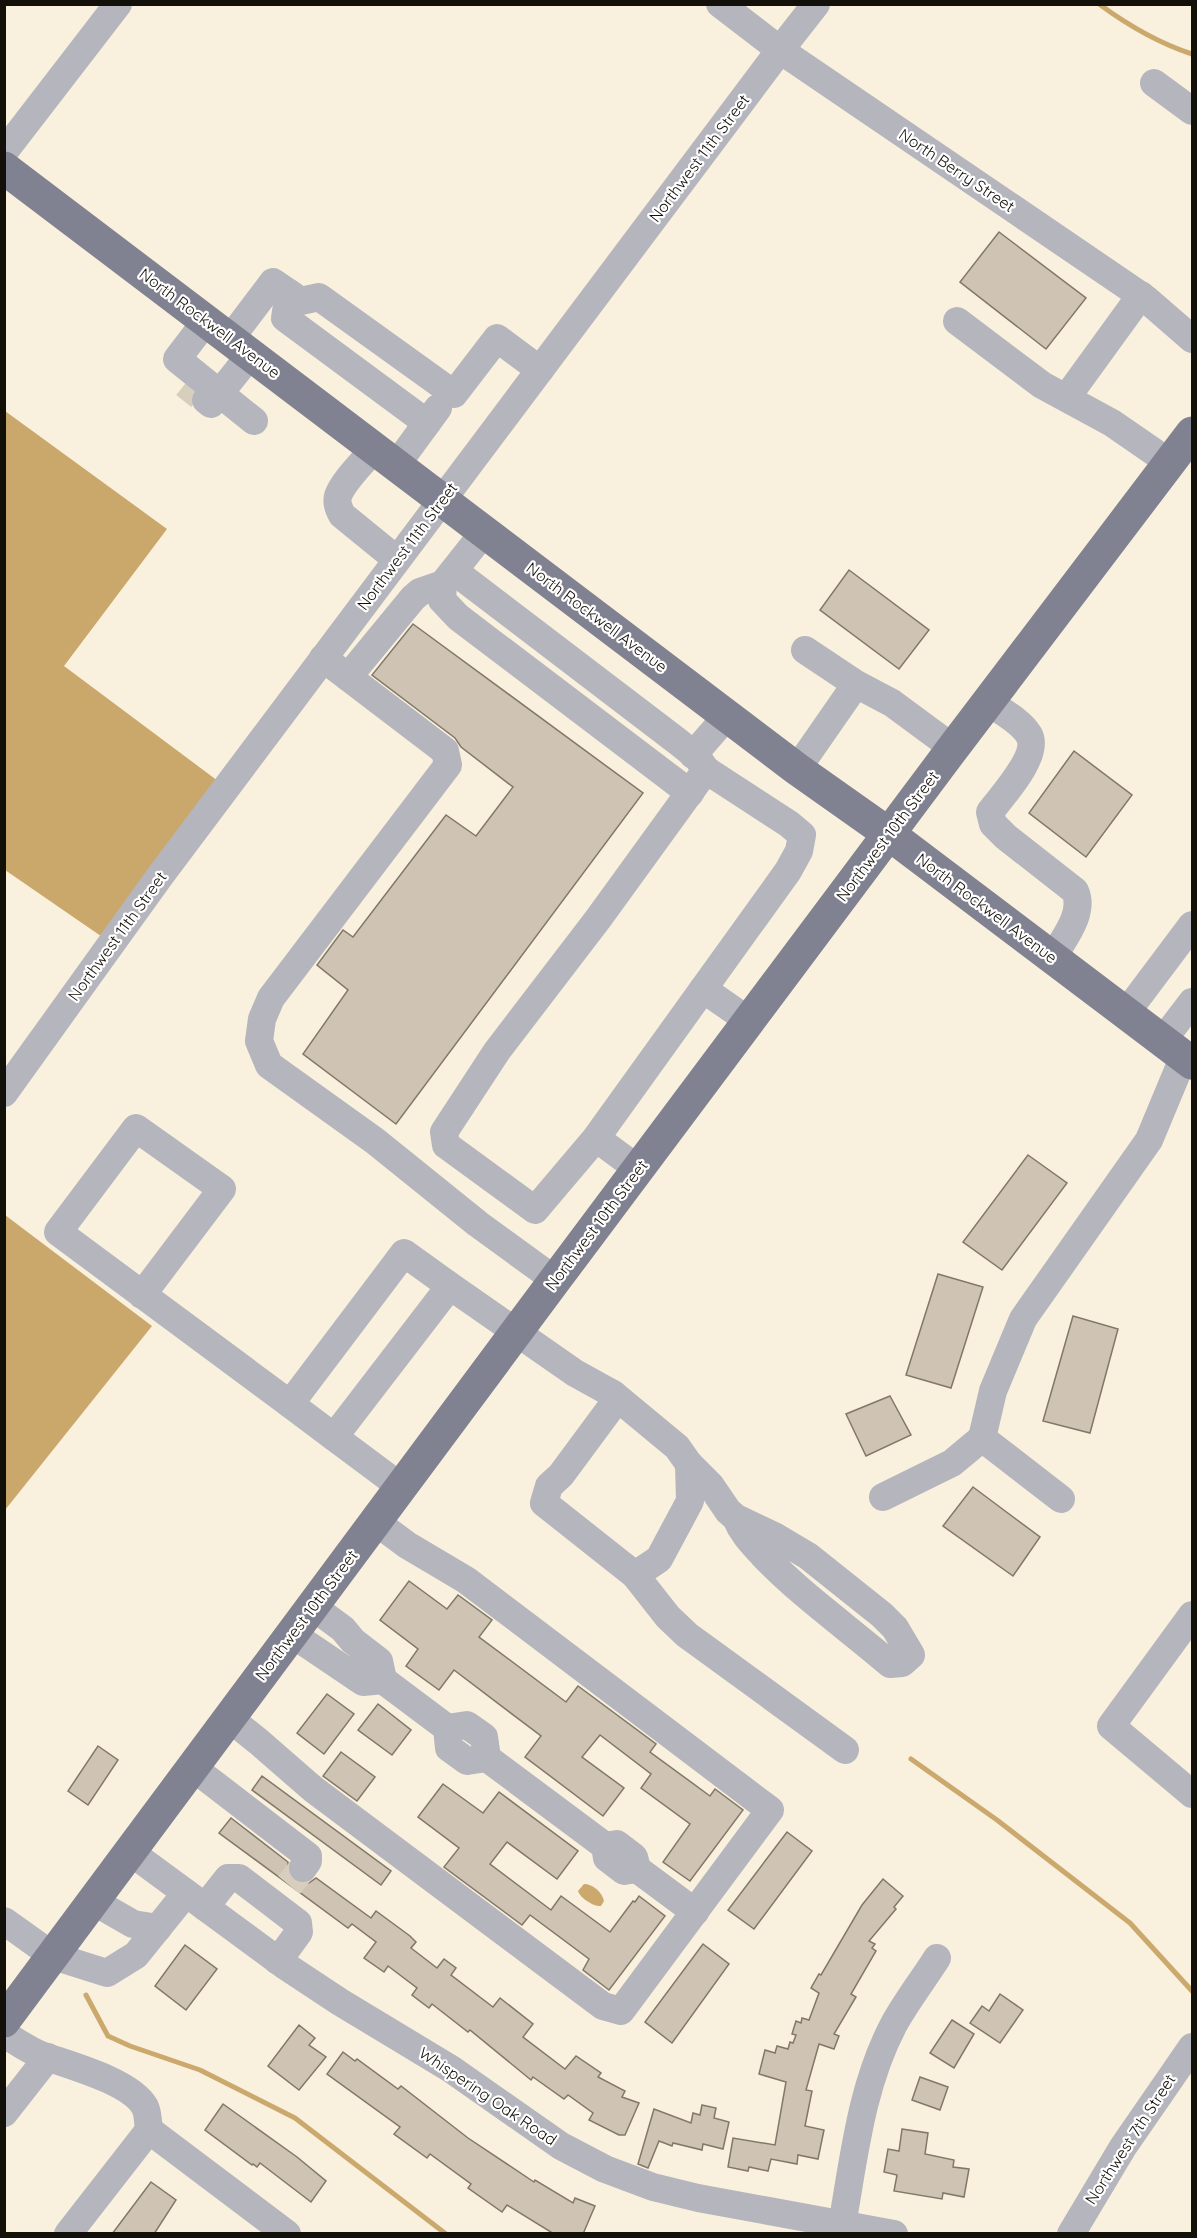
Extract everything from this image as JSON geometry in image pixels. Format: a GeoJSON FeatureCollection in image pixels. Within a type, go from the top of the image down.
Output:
{"type":"FeatureCollection","features":[{"type":"Feature","properties":{"kind":"main road","name":"North Rockwell Avenue"},"geometry":{"type":"LineString","coordinates":[[4,168],[797,769],[889,834],[1180,1053]]}},
{"type":"Feature","properties":{"kind":"main road","name":"Northwest 10th Street"},"geometry":{"type":"LineString","coordinates":[[4,2021],[638,1169],[1192,433]]}},
{"type":"Feature","properties":{"kind":"street"},"geometry":{"type":"LineString","coordinates":[[4,152],[118,4]]}},
{"type":"Feature","properties":{"kind":"street","name":"North Berry Street"},"geometry":{"type":"LineString","coordinates":[[720,4],[780,50],[1190,330]]}},
{"type":"Feature","properties":{"kind":"street","name":"Northwest 11th Street"},"geometry":{"type":"LineString","coordinates":[[4,1093],[160,876],[396,559],[816,4]]}},
{"type":"Feature","properties":{"kind":"street"},"geometry":{"type":"LineString","coordinates":[[1154,83],[1192,111]]}},
{"type":"Feature","properties":{"kind":"street"},"geometry":{"type":"LineString","coordinates":[[198,385],[229,338],[273,282],[301,301],[319,297],[454,394],[497,338],[540,370]]}},
{"type":"Feature","properties":{"kind":"street"},"geometry":{"type":"LineString","coordinates":[[290,293],[285,318],[427,423]]}},
{"type":"Feature","properties":{"kind":"street"},"geometry":{"type":"LineString","coordinates":[[1067,397],[1141,295]]}},
{"type":"Feature","properties":{"kind":"street"},"geometry":{"type":"LineString","coordinates":[[957,321],[1042,385],[1112,423],[1170,463]]}},
{"type":"Feature","properties":{"kind":"street"},"geometry":{"type":"LineString","coordinates":[[229,338],[177,359],[198,385],[254,421]]}},
{"type":"Feature","properties":{"kind":"street"},"geometry":{"type":"LineString","coordinates":[[396,559],[342,515],[338,506],[338,496],[344,487],[427,423],[450,391]]}},
{"type":"Feature","properties":{"kind":"street"},"geometry":{"type":"LineString","coordinates":[[348,677],[413,598],[448,577],[485,531]]}},
{"type":"Feature","properties":{"kind":"street"},"geometry":{"type":"LineString","coordinates":[[448,577],[442,600],[458,617],[696,772],[789,824],[802,835],[799,851],[792,865],[596,1138],[535,1210],[446,1145],[444,1132],[497,1051],[696,772],[727,716]]}},
{"type":"Feature","properties":{"kind":"street"},"geometry":{"type":"LineString","coordinates":[[448,577],[696,772]]}},
{"type":"Feature","properties":{"kind":"street"},"geometry":{"type":"LineString","coordinates":[[805,650],[855,684],[892,703],[953,748]]}},
{"type":"Feature","properties":{"kind":"street"},"geometry":{"type":"LineString","coordinates":[[323,658],[445,751],[448,765],[271,998],[262,1019],[259,1041],[269,1065],[375,1141],[478,1224],[555,1280]]}},
{"type":"Feature","properties":{"kind":"street"},"geometry":{"type":"LineString","coordinates":[[797,769],[855,684]]}},
{"type":"Feature","properties":{"kind":"street"},"geometry":{"type":"LineString","coordinates":[[988,702],[1018,724],[1029,735],[1031,744],[1030,754],[1021,770],[990,812],[993,824],[1005,837],[1075,891],[1079,900],[1076,916],[1053,957]]}},
{"type":"Feature","properties":{"kind":"street"},"geometry":{"type":"LineString","coordinates":[[1126,1013],[1192,925]]}},
{"type":"Feature","properties":{"kind":"street"},"geometry":{"type":"LineString","coordinates":[[703,989],[749,1021]]}},
{"type":"Feature","properties":{"kind":"street"},"geometry":{"type":"LineString","coordinates":[[883,1497],[952,1463],[982,1438],[993,1391],[1023,1319],[1149,1140],[1180,1053],[1192,1002]]}},
{"type":"Feature","properties":{"kind":"street"},"geometry":{"type":"LineString","coordinates":[[142,1295],[222,1190],[136,1128],[58,1232],[142,1295],[401,1487]]}},
{"type":"Feature","properties":{"kind":"street"},"geometry":{"type":"LineString","coordinates":[[596,1138],[638,1169]]}},
{"type":"Feature","properties":{"kind":"street"},"geometry":{"type":"LineString","coordinates":[[290,1404],[404,1253],[515,1334],[575,1373],[613,1394],[677,1447],[736,1518],[741,1530],[772,1564],[805,1595],[890,1664],[902,1663],[911,1655],[895,1628],[882,1614],[808,1556],[776,1537],[736,1518]]}},
{"type":"Feature","properties":{"kind":"street"},"geometry":{"type":"LineString","coordinates":[[334,1437],[450,1286]]}},
{"type":"Feature","properties":{"kind":"street"},"geometry":{"type":"LineString","coordinates":[[613,1394],[612,1406],[561,1475],[549,1486],[544,1503],[635,1575],[668,1617],[687,1635],[845,1750]]}},
{"type":"Feature","properties":{"kind":"street"},"geometry":{"type":"LineString","coordinates":[[982,1438],[1061,1499]]}},
{"type":"Feature","properties":{"kind":"street"},"geometry":{"type":"LineString","coordinates":[[635,1575],[659,1559],[690,1501],[689,1464]]}},
{"type":"Feature","properties":{"kind":"street"},"geometry":{"type":"LineString","coordinates":[[228,1718],[313,1789],[603,2006],[621,2011],[770,1810],[466,1580],[407,1545],[376,1522]]}},
{"type":"Feature","properties":{"kind":"street"},"geometry":{"type":"LineString","coordinates":[[312,1606],[343,1629],[345,1652],[363,1682],[383,1680],[447,1728],[449,1748],[466,1761],[487,1758],[605,1846],[607,1858],[624,1870],[637,1869],[695,1912]]}},
{"type":"Feature","properties":{"kind":"street"},"geometry":{"type":"LineString","coordinates":[[1192,1615],[1111,1726],[1192,1794]]}},
{"type":"Feature","properties":{"kind":"street"},"geometry":{"type":"LineString","coordinates":[[292,1634],[323,1656],[345,1652]]}},
{"type":"Feature","properties":{"kind":"street"},"geometry":{"type":"LineString","coordinates":[[192,1767],[308,1856],[308,1861],[288,1885]]}},
{"type":"Feature","properties":{"kind":"street","name":"Whispering Oak Road"},"geometry":{"type":"LineString","coordinates":[[129,1851],[278,1960],[340,2002],[451,2069],[561,2146],[605,2169],[653,2187],[698,2198],[894,2234]]}},
{"type":"Feature","properties":{"kind":"street"},"geometry":{"type":"LineString","coordinates":[[4,1920],[53,1956],[107,1973],[136,1954],[158,1928],[228,1878],[288,1885]]}},
{"type":"Feature","properties":{"kind":"street"},"geometry":{"type":"LineString","coordinates":[[278,1960],[299,1932],[288,1885]]}},
{"type":"Feature","properties":{"kind":"street"},"geometry":{"type":"LineString","coordinates":[[93,1901],[133,1924],[158,1928]]}},
{"type":"Feature","properties":{"kind":"street"},"geometry":{"type":"LineString","coordinates":[[842,2225],[862,2110],[874,2072],[894,2025],[937,1958]]}},
{"type":"Feature","properties":{"kind":"street"},"geometry":{"type":"LineString","coordinates":[[4,2034],[39,2054],[102,2077],[136,2096],[146,2108],[149,2130],[287,2234]]}},
{"type":"Feature","properties":{"kind":"street","name":"Northwest 7th Street"},"geometry":{"type":"LineString","coordinates":[[1071,2234],[1123,2147],[1192,2047]]}},
{"type":"Feature","properties":{"kind":"street"},"geometry":{"type":"LineString","coordinates":[[4,2113],[48,2057]]}},
{"type":"Feature","properties":{"kind":"street"},"geometry":{"type":"LineString","coordinates":[[68,2234],[149,2130]]}},
{"type":"Feature","properties":{"kind":"shaded area"},"geometry":{"type":"Polygon","coordinates":[[[5,411],[167,529],[64,666],[226,787],[111,943],[5,870],[5,411]]]}},
{"type":"Feature","properties":{"kind":"shaded area"},"geometry":{"type":"Polygon","coordinates":[[[5,1215],[152,1326],[4,1510],[5,1215]]]}},
{"type":"Feature","properties":{"kind":"shaded area"},"geometry":{"type":"Polygon","coordinates":[[[584,1884],[591,1885],[599,1892],[604,1901],[601,1906],[591,1904],[579,1894],[578,1891],[584,1884]]]}},
{"type":"Feature","properties":{"kind":"building"},"geometry":{"type":"Polygon","coordinates":[[[999,232],[1086,298],[1046,349],[960,282],[999,232]]]}},
{"type":"Feature","properties":{"kind":"building"},"geometry":{"type":"Polygon","coordinates":[[[849,570],[929,630],[899,669],[820,610],[849,570]]]}},
{"type":"Feature","properties":{"kind":"building"},"geometry":{"type":"Polygon","coordinates":[[[413,624],[643,793],[396,1124],[303,1054],[348,990],[317,965],[343,930],[353,937],[446,815],[476,836],[513,787],[461,747],[455,738],[372,675],[413,624]]]}},
{"type":"Feature","properties":{"kind":"building"},"geometry":{"type":"Polygon","coordinates":[[[1074,751],[1132,795],[1086,857],[1029,813],[1074,751]]]}},
{"type":"Feature","properties":{"kind":"building"},"geometry":{"type":"Polygon","coordinates":[[[1028,1155],[1067,1183],[1002,1270],[963,1242],[1028,1155]]]}},
{"type":"Feature","properties":{"kind":"building"},"geometry":{"type":"Polygon","coordinates":[[[938,1274],[983,1287],[951,1388],[906,1375],[938,1274]]]}},
{"type":"Feature","properties":{"kind":"building"},"geometry":{"type":"Polygon","coordinates":[[[1073,1316],[1118,1329],[1090,1433],[1043,1421],[1073,1316]]]}},
{"type":"Feature","properties":{"kind":"building"},"geometry":{"type":"Polygon","coordinates":[[[890,1396],[911,1435],[866,1456],[846,1414],[890,1396]]]}},
{"type":"Feature","properties":{"kind":"building"},"geometry":{"type":"Polygon","coordinates":[[[973,1487],[1040,1537],[1013,1576],[943,1526],[973,1487]]]}},
{"type":"Feature","properties":{"kind":"building"},"geometry":{"type":"Polygon","coordinates":[[[409,1581],[447,1609],[458,1595],[492,1620],[479,1637],[566,1702],[578,1686],[656,1744],[650,1752],[710,1796],[715,1789],[743,1810],[690,1881],[663,1862],[690,1824],[641,1788],[651,1774],[600,1735],[582,1757],[624,1788],[603,1816],[525,1757],[541,1736],[454,1670],[439,1690],[406,1666],[418,1649],[380,1620],[409,1581]]]}},
{"type":"Feature","properties":{"kind":"building"},"geometry":{"type":"Polygon","coordinates":[[[327,1694],[354,1714],[324,1754],[297,1733],[327,1694]]]}},
{"type":"Feature","properties":{"kind":"building"},"geometry":{"type":"Polygon","coordinates":[[[378,1704],[411,1730],[392,1755],[358,1730],[378,1704]]]}},
{"type":"Feature","properties":{"kind":"building"},"geometry":{"type":"Polygon","coordinates":[[[98,1746],[118,1760],[88,1805],[68,1791],[98,1746]]]}},
{"type":"Feature","properties":{"kind":"building"},"geometry":{"type":"Polygon","coordinates":[[[341,1752],[375,1777],[357,1801],[323,1776],[341,1752]]]}},
{"type":"Feature","properties":{"kind":"building"},"geometry":{"type":"Polygon","coordinates":[[[262,1776],[391,1871],[381,1885],[252,1790],[262,1776]]]}},
{"type":"Feature","properties":{"kind":"building"},"geometry":{"type":"Polygon","coordinates":[[[443,1784],[483,1813],[499,1792],[578,1851],[557,1879],[507,1842],[490,1864],[551,1910],[561,1896],[610,1932],[639,1896],[665,1916],[609,1990],[583,1970],[589,1959],[530,1915],[522,1925],[444,1867],[459,1848],[418,1817],[443,1784]]]}},
{"type":"Feature","properties":{"kind":"building"},"geometry":{"type":"Polygon","coordinates":[[[231,1818],[288,1862],[288,1874],[294,1882],[309,1883],[316,1878],[371,1918],[376,1911],[410,1936],[416,1942],[411,1948],[437,1968],[444,1959],[456,1968],[451,1975],[493,2007],[500,1998],[533,2024],[523,2037],[565,2069],[576,2056],[601,2073],[598,2077],[625,2091],[622,2097],[639,2103],[625,2135],[619,2135],[589,2120],[593,2113],[568,2095],[564,2099],[533,2077],[531,2080],[470,2030],[468,2032],[432,2004],[429,2008],[412,1995],[417,1988],[388,1966],[384,1972],[364,1958],[376,1942],[352,1924],[348,1928],[219,1833],[231,1818]]]}},
{"type":"Feature","properties":{"kind":"building"},"geometry":{"type":"Polygon","coordinates":[[[787,1832],[812,1851],[754,1929],[728,1910],[787,1832]]]}},
{"type":"Feature","properties":{"kind":"building"},"geometry":{"type":"Polygon","coordinates":[[[883,1879],[903,1896],[894,1907],[896,1909],[869,1941],[875,1944],[872,1948],[876,1951],[851,1994],[856,1997],[834,2034],[839,2036],[834,2049],[819,2044],[806,2090],[812,2091],[805,2126],[824,2130],[818,2159],[798,2155],[797,2164],[771,2159],[768,2171],[749,2167],[748,2171],[728,2167],[733,2138],[775,2145],[786,2082],[759,2074],[765,2050],[775,2053],[777,2046],[788,2049],[796,2035],[792,2034],[796,2021],[801,2023],[802,2018],[809,2020],[819,1993],[811,1988],[862,1905],[883,1879]]]}},
{"type":"Feature","properties":{"kind":"building"},"geometry":{"type":"Polygon","coordinates":[[[703,1944],[729,1964],[672,2043],[645,2022],[703,1944]]]}},
{"type":"Feature","properties":{"kind":"building"},"geometry":{"type":"Polygon","coordinates":[[[185,1945],[217,1969],[186,2010],[155,1986],[185,1945]]]}},
{"type":"Feature","properties":{"kind":"building"},"geometry":{"type":"Polygon","coordinates":[[[1000,1994],[1023,2010],[1000,2043],[970,2023],[982,2006],[989,2011],[1000,1994]]]}},
{"type":"Feature","properties":{"kind":"building"},"geometry":{"type":"Polygon","coordinates":[[[952,2020],[974,2034],[954,2068],[930,2053],[952,2020]]]}},
{"type":"Feature","properties":{"kind":"building"},"geometry":{"type":"Polygon","coordinates":[[[299,2025],[315,2038],[309,2045],[326,2057],[299,2090],[268,2066],[299,2025]]]}},
{"type":"Feature","properties":{"kind":"building"},"geometry":{"type":"Polygon","coordinates":[[[343,2052],[355,2061],[357,2059],[398,2089],[401,2086],[468,2138],[534,2182],[535,2180],[573,2203],[575,2198],[595,2206],[583,2234],[554,2234],[507,2205],[502,2212],[468,2188],[471,2184],[430,2154],[427,2158],[394,2134],[400,2127],[327,2074],[343,2052]]]}},
{"type":"Feature","properties":{"kind":"building"},"geometry":{"type":"Polygon","coordinates":[[[920,2077],[948,2087],[940,2110],[912,2100],[920,2077]]]}},
{"type":"Feature","properties":{"kind":"building"},"geometry":{"type":"Polygon","coordinates":[[[223,2104],[297,2157],[326,2181],[311,2202],[260,2163],[257,2167],[252,2165],[205,2130],[223,2104]]]}},
{"type":"Feature","properties":{"kind":"building"},"geometry":{"type":"Polygon","coordinates":[[[702,2105],[716,2108],[714,2118],[729,2122],[723,2149],[703,2144],[702,2150],[673,2143],[672,2146],[659,2141],[648,2168],[638,2164],[654,2109],[691,2123],[693,2113],[700,2115],[702,2105]]]}},
{"type":"Feature","properties":{"kind":"building"},"geometry":{"type":"Polygon","coordinates":[[[902,2129],[928,2133],[925,2154],[954,2160],[953,2167],[969,2169],[964,2197],[943,2193],[942,2199],[894,2191],[897,2175],[884,2172],[888,2149],[899,2151],[902,2129]]]}},
{"type":"Feature","properties":{"kind":"building"},"geometry":{"type":"Polygon","coordinates":[[[151,2182],[176,2200],[154,2234],[112,2234],[151,2182]]]}},
{"type":"Feature","properties":{"kind":"waterway"},"geometry":{"type":"LineString","coordinates":[[1099,4],[1144,33],[1192,54]]}},
{"type":"Feature","properties":{"kind":"waterway"},"geometry":{"type":"LineString","coordinates":[[911,1759],[997,1820],[1130,1923],[1192,1991]]}},
{"type":"Feature","properties":{"kind":"waterway"},"geometry":{"type":"LineString","coordinates":[[86,1995],[108,2036],[200,2070],[295,2118],[446,2234]]}},
{"type":"Feature","properties":{"kind":"tunnel"},"geometry":{"type":"LineString","coordinates":[[185,384],[200,396]]}},
{"type":"Feature","properties":{"kind":"tunnel"},"geometry":{"type":"LineString","coordinates":[[289,1885],[303,1868]]}}]}
